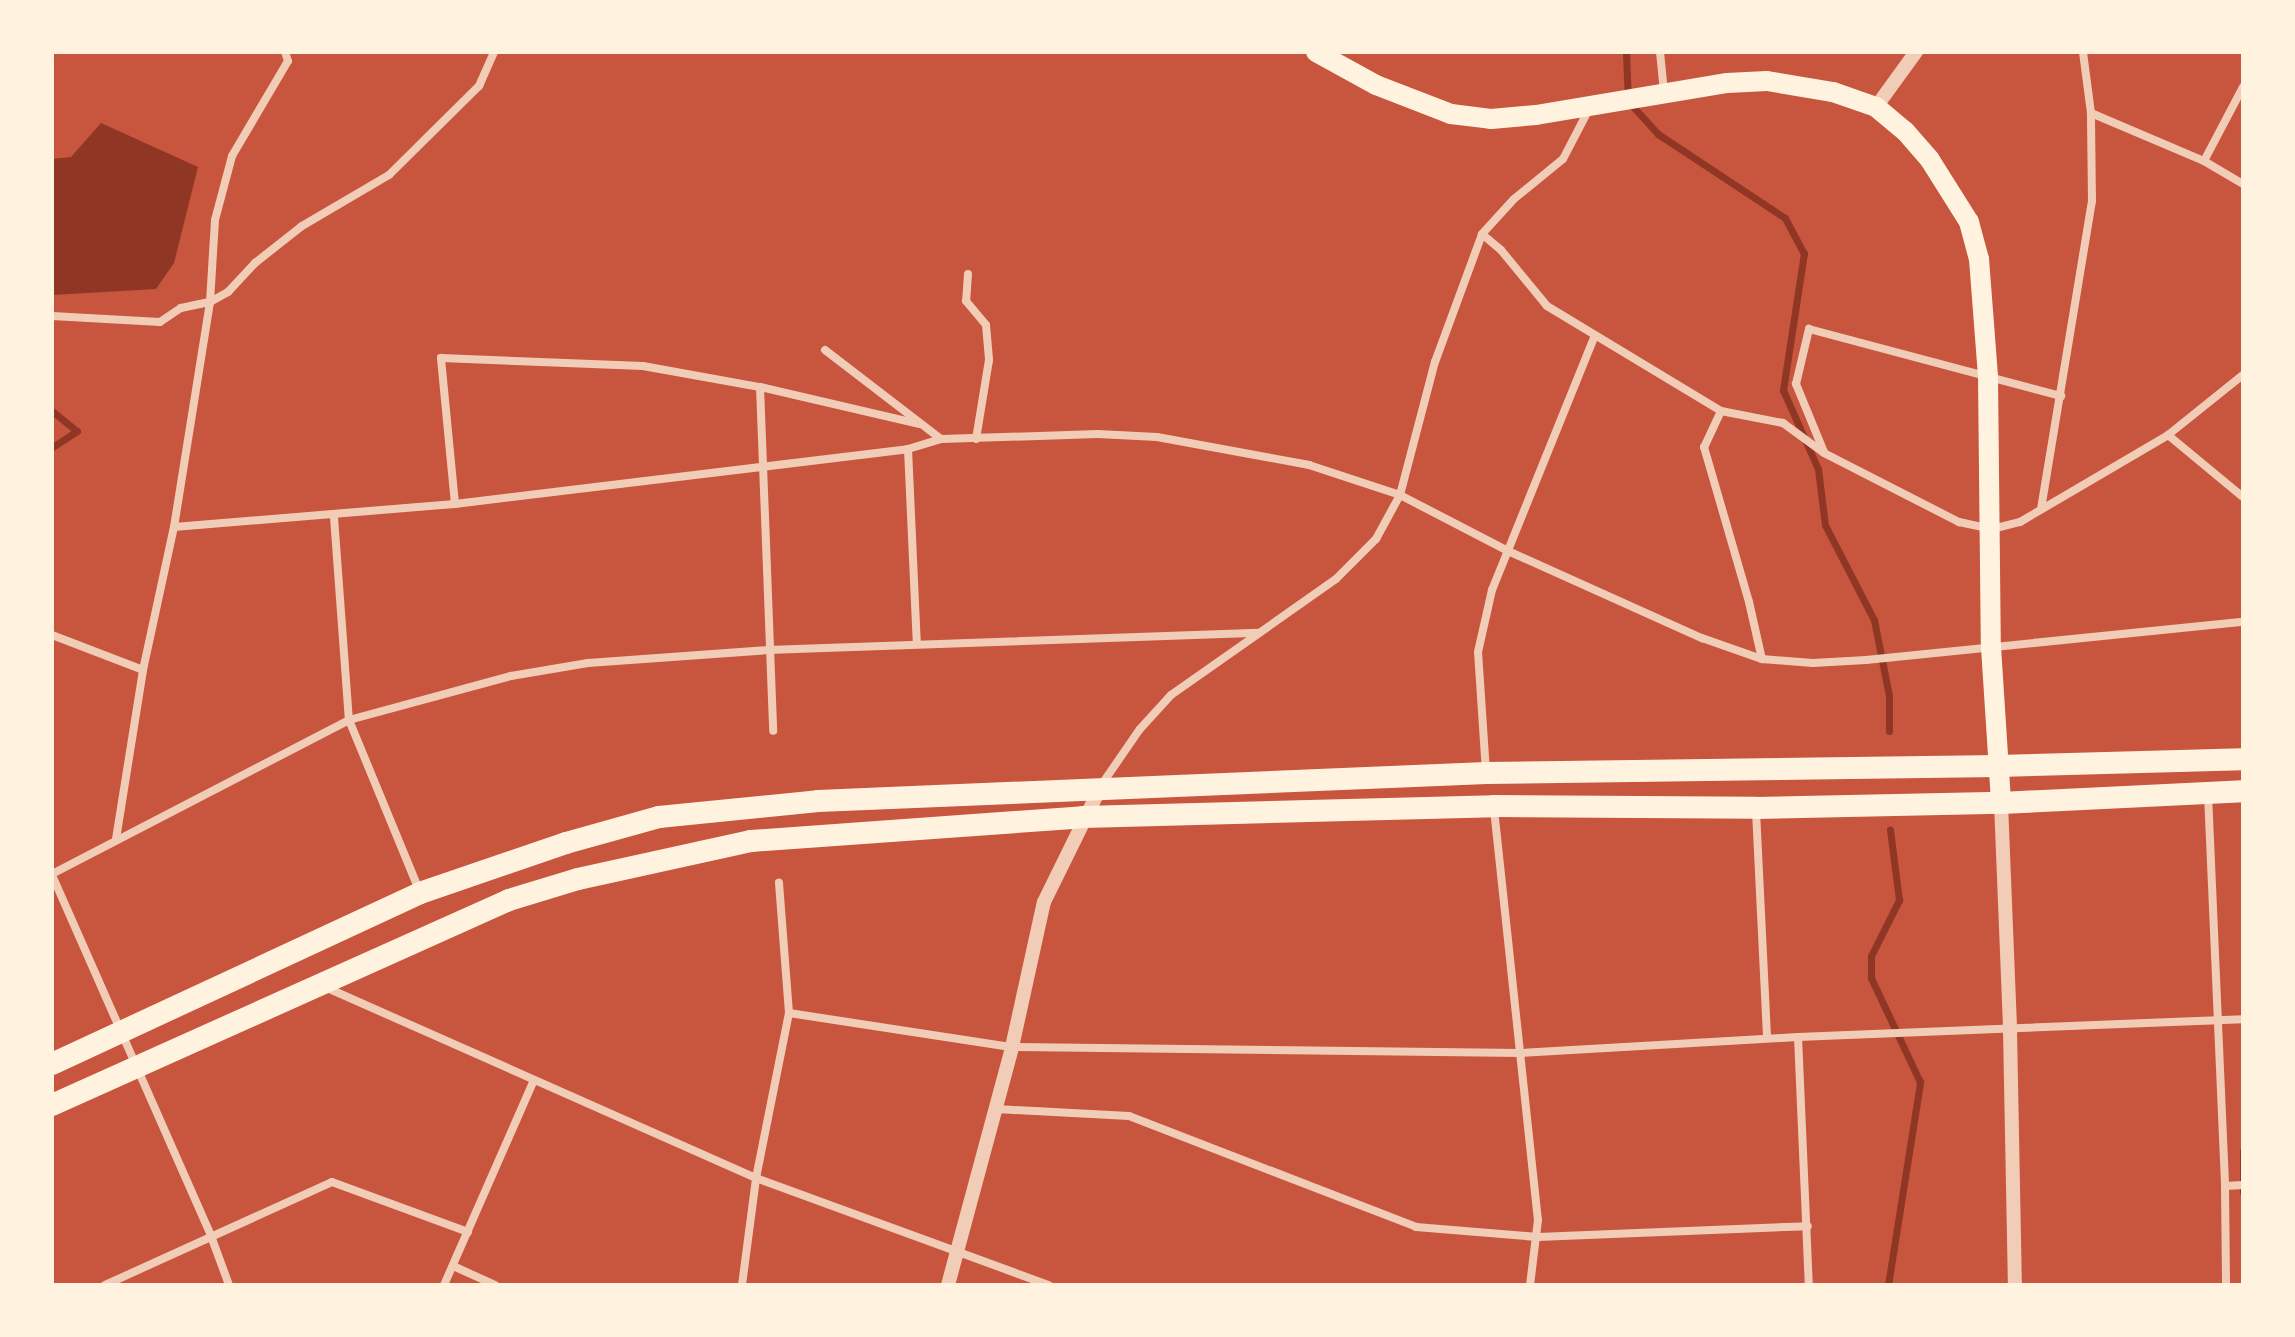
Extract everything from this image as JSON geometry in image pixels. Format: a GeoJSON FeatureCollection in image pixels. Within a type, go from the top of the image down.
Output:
{"type":"FeatureCollection","features":[{"type":"Feature","properties":{"kind":"highway"},"geometry":{"type":"LineString","coordinates":[[52,1064],[420,893],[566,843],[659,817],[780,803],[1486,773],[1998,766],[2243,759]]}},
{"type":"Feature","properties":{"kind":"highway"},"geometry":{"type":"LineString","coordinates":[[52,1105],[509,900],[680,855],[751,841],[1083,817],[1494,806],[1756,808],[2001,803],[2243,791]]}},
{"type":"Feature","properties":{"kind":"main road"},"geometry":{"type":"LineString","coordinates":[[1316,52],[1376,85],[1451,114],[1491,119],[1589,107],[1727,83],[1767,81],[1833,92],[1876,107],[1905,131],[1930,160],[1969,222],[1979,259],[1988,376],[1991,647],[2001,803]]}},
{"type":"Feature","properties":{"kind":"street"},"geometry":{"type":"LineString","coordinates":[[116,839],[143,670],[174,527],[210,302],[215,220],[232,156],[288,61],[285,52]]}},
{"type":"Feature","properties":{"kind":"street"},"geometry":{"type":"LineString","coordinates":[[52,316],[160,322],[181,308],[210,302],[228,292],[255,263],[302,226],[389,175],[479,86],[494,52]]}},
{"type":"Feature","properties":{"kind":"street"},"geometry":{"type":"LineString","coordinates":[[1658,94],[1660,52]]}},
{"type":"Feature","properties":{"kind":"street"},"geometry":{"type":"LineString","coordinates":[[1876,107],[1916,52]]}},
{"type":"Feature","properties":{"kind":"street"},"geometry":{"type":"LineString","coordinates":[[2041,509],[2092,201],[2091,113],[2083,52]]}},
{"type":"Feature","properties":{"kind":"street"},"geometry":{"type":"LineString","coordinates":[[2204,161],[2243,87]]}},
{"type":"Feature","properties":{"kind":"street"},"geometry":{"type":"LineString","coordinates":[[948,1285],[1012,1047],[1044,902],[1083,817],[1140,729],[1171,695],[1336,579],[1376,539],[1400,495],[1435,362],[1482,234],[1514,199],[1563,159],[1589,107]]}},
{"type":"Feature","properties":{"kind":"street"},"geometry":{"type":"LineString","coordinates":[[2091,113],[2204,161],[2243,184]]}},
{"type":"Feature","properties":{"kind":"street"},"geometry":{"type":"LineString","coordinates":[[1482,234],[1547,306],[1721,411],[1783,423],[1824,453],[1959,522],[1992,529],[2020,522],[2168,435],[2243,375]]}},
{"type":"Feature","properties":{"kind":"street"},"geometry":{"type":"LineString","coordinates":[[968,274],[966,301],[986,325],[989,360],[976,439]]}},
{"type":"Feature","properties":{"kind":"street"},"geometry":{"type":"LineString","coordinates":[[1824,453],[1796,384],[1809,329],[2061,396]]}},
{"type":"Feature","properties":{"kind":"street"},"geometry":{"type":"LineString","coordinates":[[1486,773],[1478,652],[1492,590],[1594,337]]}},
{"type":"Feature","properties":{"kind":"street"},"geometry":{"type":"LineString","coordinates":[[825,350],[941,439]]}},
{"type":"Feature","properties":{"kind":"street"},"geometry":{"type":"LineString","coordinates":[[455,504],[441,358],[643,366],[760,387],[919,424]]}},
{"type":"Feature","properties":{"kind":"street"},"geometry":{"type":"LineString","coordinates":[[760,387],[773,731]]}},
{"type":"Feature","properties":{"kind":"street"},"geometry":{"type":"LineString","coordinates":[[1721,411],[1704,447],[1749,602],[1762,659]]}},
{"type":"Feature","properties":{"kind":"street"},"geometry":{"type":"LineString","coordinates":[[174,527],[334,517],[455,504],[908,449],[941,439],[1098,434],[1157,437],[1309,465],[1400,495],[1508,551],[1702,638],[1762,659],[1813,663],[1866,660],[2243,622]]}},
{"type":"Feature","properties":{"kind":"street"},"geometry":{"type":"LineString","coordinates":[[2168,435],[2243,497]]}},
{"type":"Feature","properties":{"kind":"street"},"geometry":{"type":"LineString","coordinates":[[908,449],[917,644]]}},
{"type":"Feature","properties":{"kind":"street"},"geometry":{"type":"LineString","coordinates":[[334,517],[349,720],[420,893]]}},
{"type":"Feature","properties":{"kind":"street"},"geometry":{"type":"LineString","coordinates":[[229,1285],[211,1236],[52,874],[349,720],[511,676],[588,663],[768,650],[1259,633]]}},
{"type":"Feature","properties":{"kind":"street"},"geometry":{"type":"LineString","coordinates":[[52,635],[143,670]]}},
{"type":"Feature","properties":{"kind":"street"},"geometry":{"type":"LineString","coordinates":[[2208,791],[2219,1020],[2226,1285]]}},
{"type":"Feature","properties":{"kind":"street"},"geometry":{"type":"LineString","coordinates":[[2001,803],[2010,1030],[2015,1285]]}},
{"type":"Feature","properties":{"kind":"street"},"geometry":{"type":"LineString","coordinates":[[1494,806],[1538,1237],[1530,1285]]}},
{"type":"Feature","properties":{"kind":"street"},"geometry":{"type":"LineString","coordinates":[[1756,808],[1767,1038]]}},
{"type":"Feature","properties":{"kind":"street"},"geometry":{"type":"LineString","coordinates":[[742,1285],[756,1178],[789,1013],[779,882]]}},
{"type":"Feature","properties":{"kind":"street"},"geometry":{"type":"LineString","coordinates":[[319,984],[756,1178],[958,1249],[1049,1285]]}},
{"type":"Feature","properties":{"kind":"street"},"geometry":{"type":"LineString","coordinates":[[789,1013],[1012,1047],[1521,1053],[1767,1038],[2243,1019]]}},
{"type":"Feature","properties":{"kind":"street"},"geometry":{"type":"LineString","coordinates":[[1798,1037],[1809,1285]]}},
{"type":"Feature","properties":{"kind":"street"},"geometry":{"type":"LineString","coordinates":[[444,1285],[534,1080]]}},
{"type":"Feature","properties":{"kind":"street"},"geometry":{"type":"LineString","coordinates":[[996,1109],[1129,1116],[1203,1148],[1416,1227],[1538,1237],[1808,1226]]}},
{"type":"Feature","properties":{"kind":"street"},"geometry":{"type":"LineString","coordinates":[[105,1285],[332,1182],[468,1232]]}},
{"type":"Feature","properties":{"kind":"street"},"geometry":{"type":"LineString","coordinates":[[2225,1186],[2243,1185]]}},
{"type":"Feature","properties":{"kind":"street"},"geometry":{"type":"LineString","coordinates":[[453,1266],[495,1285]]}},
{"type":"Feature","properties":{"kind":"shaded area"},"geometry":{"type":"Polygon","coordinates":[[[101,123],[198,167],[174,263],[156,289],[52,295],[52,159],[71,157],[101,123]]]}},
{"type":"Feature","properties":{"kind":"waterway"},"geometry":{"type":"LineString","coordinates":[[1626,52],[1628,101],[1658,134],[1785,218],[1804,253],[1783,390],[1818,469],[1825,525],[1874,620],[1889,696],[1889,731]]}},
{"type":"Feature","properties":{"kind":"waterway"},"geometry":{"type":"LineString","coordinates":[[52,411],[77,431],[52,447]]}},
{"type":"Feature","properties":{"kind":"waterway"},"geometry":{"type":"LineString","coordinates":[[1888,1285],[1920,1082],[1871,978],[1871,956],[1899,900],[1890,830]]}},
{"type":"Feature","properties":{"kind":"waterway"},"geometry":{"type":"LineString","coordinates":[[2243,1151],[2243,1192]]}}]}
